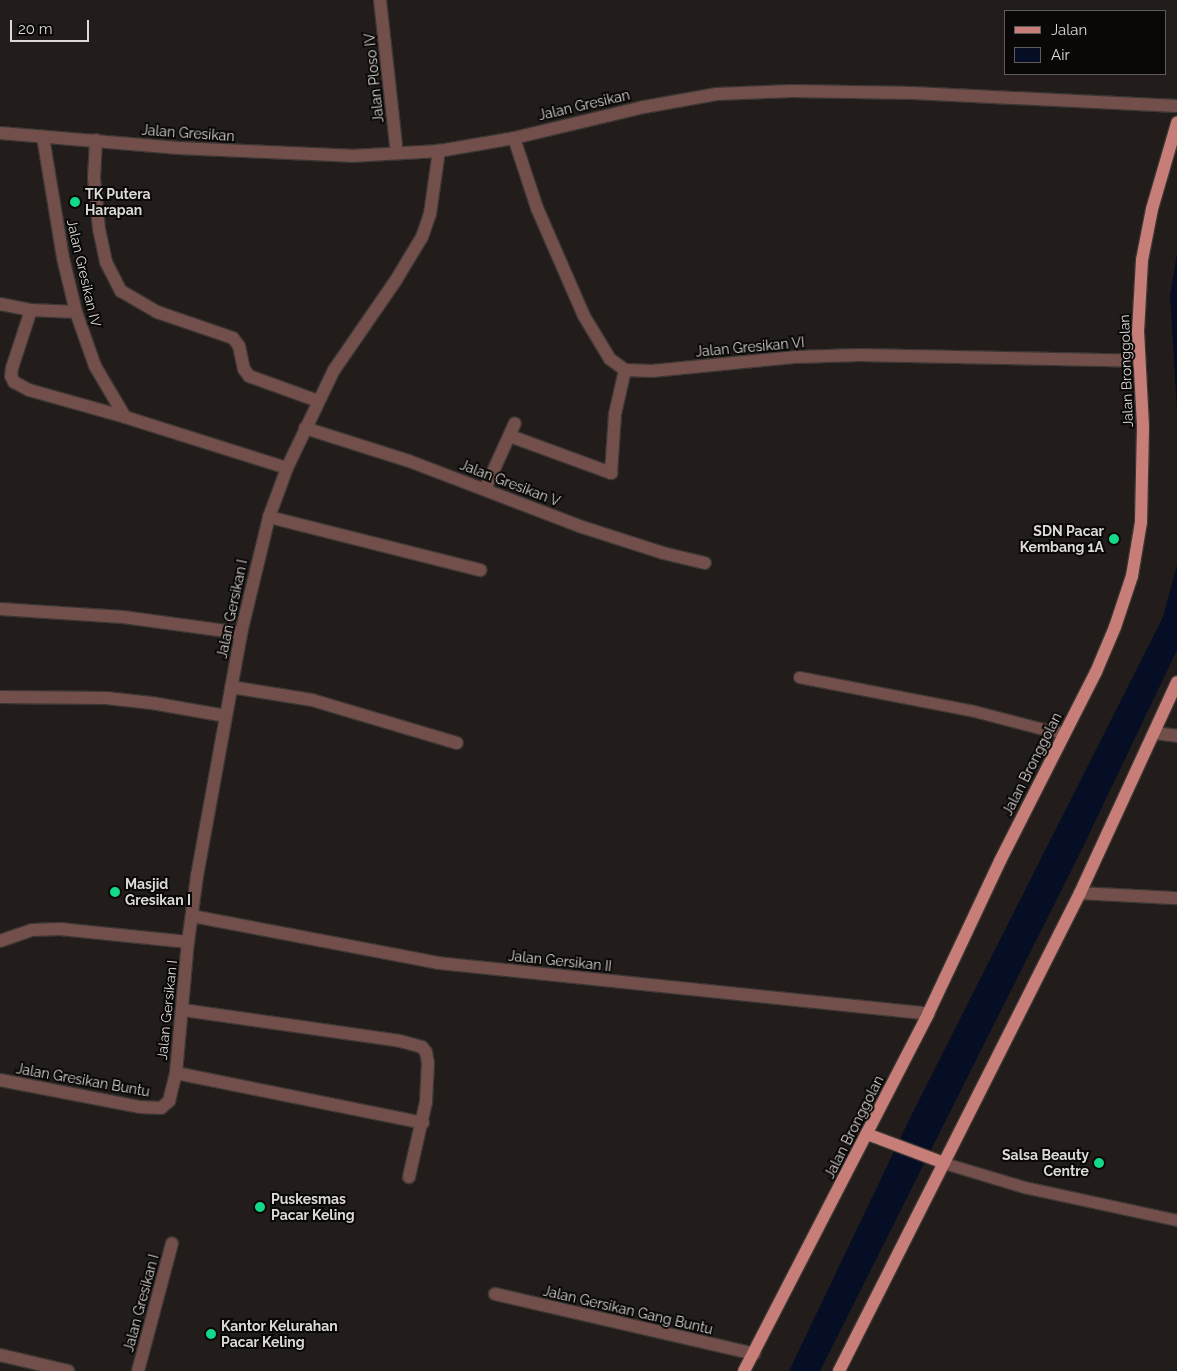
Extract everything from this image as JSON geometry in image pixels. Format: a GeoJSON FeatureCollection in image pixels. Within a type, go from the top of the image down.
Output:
{"type":"FeatureCollection","features":[{"type":"Feature","properties":{"kind":"main road","name":"Jalan Bronggolan"},"geometry":{"type":"LineString","coordinates":[[744,1371],[870,1135],[964,936],[1064,732],[1096,672],[1115,627],[1132,576],[1141,522],[1143,467],[1139,361],[1139,295],[1142,260],[1152,209],[1177,123]]}},
{"type":"Feature","properties":{"kind":"main road"},"geometry":{"type":"LineString","coordinates":[[838,1371],[939,1161],[1080,893],[1177,682]]}},
{"type":"Feature","properties":{"kind":"main road"},"geometry":{"type":"LineString","coordinates":[[870,1135],[939,1161]]}},
{"type":"Feature","properties":{"kind":"street","name":"Jalan Ploso IV"},"geometry":{"type":"LineString","coordinates":[[380,0],[397,153]]}},
{"type":"Feature","properties":{"kind":"street","name":"Jalan Gresikan"},"geometry":{"type":"LineString","coordinates":[[0,133],[241,152],[351,156],[440,151],[514,138],[644,107],[717,94],[792,91],[913,93],[1177,106]]}},
{"type":"Feature","properties":{"kind":"street","name":"Jalan Gresikan IV"},"geometry":{"type":"LineString","coordinates":[[43,136],[63,258],[76,312],[95,366],[125,416]]}},
{"type":"Feature","properties":{"kind":"street"},"geometry":{"type":"LineString","coordinates":[[510,436],[610,473],[614,414],[625,370],[610,359],[584,316],[537,208],[514,138]]}},
{"type":"Feature","properties":{"kind":"street"},"geometry":{"type":"LineString","coordinates":[[96,140],[94,178],[99,229],[106,262],[121,291],[157,312],[233,338],[239,346],[244,369],[249,376],[318,401]]}},
{"type":"Feature","properties":{"kind":"street","name":"Jalan Gersikan I"},"geometry":{"type":"LineString","coordinates":[[161,1108],[171,1097],[176,1073],[192,916],[241,633],[269,517],[287,468],[305,428],[339,362],[396,280],[422,237],[430,214],[440,151]]}},
{"type":"Feature","properties":{"kind":"street"},"geometry":{"type":"LineString","coordinates":[[0,304],[31,310],[76,312]]}},
{"type":"Feature","properties":{"kind":"street"},"geometry":{"type":"LineString","coordinates":[[31,310],[6,371],[14,382],[29,390],[125,416],[287,468]]}},
{"type":"Feature","properties":{"kind":"street","name":"Jalan Gresikan VI"},"geometry":{"type":"LineString","coordinates":[[625,370],[652,372],[796,358],[859,355],[1139,361]]}},
{"type":"Feature","properties":{"kind":"street"},"geometry":{"type":"LineString","coordinates":[[485,489],[515,423]]}},
{"type":"Feature","properties":{"kind":"street","name":"Jalan Gresikan V"},"geometry":{"type":"LineString","coordinates":[[305,428],[409,461],[578,526],[663,553],[705,563]]}},
{"type":"Feature","properties":{"kind":"street"},"geometry":{"type":"LineString","coordinates":[[269,517],[480,570]]}},
{"type":"Feature","properties":{"kind":"street"},"geometry":{"type":"LineString","coordinates":[[0,609],[123,617],[241,633]]}},
{"type":"Feature","properties":{"kind":"street"},"geometry":{"type":"LineString","coordinates":[[231,687],[312,700],[457,743]]}},
{"type":"Feature","properties":{"kind":"street"},"geometry":{"type":"LineString","coordinates":[[0,697],[106,698],[152,703],[226,716]]}},
{"type":"Feature","properties":{"kind":"street"},"geometry":{"type":"LineString","coordinates":[[1154,734],[1177,736]]}},
{"type":"Feature","properties":{"kind":"street"},"geometry":{"type":"LineString","coordinates":[[1080,893],[1177,898]]}},
{"type":"Feature","properties":{"kind":"street","name":"Jalan Gersikan II"},"geometry":{"type":"LineString","coordinates":[[192,916],[438,963],[928,1014]]}},
{"type":"Feature","properties":{"kind":"street"},"geometry":{"type":"LineString","coordinates":[[0,941],[26,932],[60,929],[188,942]]}},
{"type":"Feature","properties":{"kind":"street"},"geometry":{"type":"LineString","coordinates":[[183,1010],[419,1046],[426,1052],[428,1063],[423,1123],[409,1177]]}},
{"type":"Feature","properties":{"kind":"street"},"geometry":{"type":"LineString","coordinates":[[176,1073],[423,1123]]}},
{"type":"Feature","properties":{"kind":"street","name":"Jalan Gresikan Buntu"},"geometry":{"type":"LineString","coordinates":[[0,1080],[140,1107],[161,1108]]}},
{"type":"Feature","properties":{"kind":"street","name":"Jalan Gresikan I"},"geometry":{"type":"LineString","coordinates":[[138,1371],[172,1243]]}},
{"type":"Feature","properties":{"kind":"street","name":"Jalan Gersikan Gang Buntu"},"geometry":{"type":"LineString","coordinates":[[495,1294],[754,1354]]}},
{"type":"Feature","properties":{"kind":"street"},"geometry":{"type":"LineString","coordinates":[[0,1355],[68,1371]]}},
{"type":"Feature","properties":{"kind":"lane"},"geometry":{"type":"LineString","coordinates":[[799,676],[974,711],[1051,731],[1064,732]]}},
{"type":"Feature","properties":{"kind":"lane"},"geometry":{"type":"LineString","coordinates":[[939,1161],[1024,1187],[1177,1220]]}},
{"type":"Feature","properties":{"kind":"water"},"geometry":{"type":"Polygon","coordinates":[[[1177,254],[1177,410],[1170,295],[1177,254]]]}},
{"type":"Feature","properties":{"kind":"water"},"geometry":{"type":"Polygon","coordinates":[[[1177,565],[1177,650],[1083,847],[820,1371],[789,1371],[911,1116],[1163,617],[1177,565]]]}},
{"type":"Feature","properties":{"kind":"place","name":"TK Putera Harapan"},"geometry":{"type":"Point","coordinates":[75,202]}},
{"type":"Feature","properties":{"kind":"place","name":"SDN Pacar Kembang 1A"},"geometry":{"type":"Point","coordinates":[1114,539]}},
{"type":"Feature","properties":{"kind":"place","name":"Masjid Gresikan I"},"geometry":{"type":"Point","coordinates":[115,892]}},
{"type":"Feature","properties":{"kind":"place","name":"Salsa Beauty Centre"},"geometry":{"type":"Point","coordinates":[1099,1163]}},
{"type":"Feature","properties":{"kind":"place","name":"Puskesmas Pacar Keling"},"geometry":{"type":"Point","coordinates":[260,1207]}},
{"type":"Feature","properties":{"kind":"place","name":"Kantor Kelurahan Pacar Keling"},"geometry":{"type":"Point","coordinates":[211,1334]}}]}
